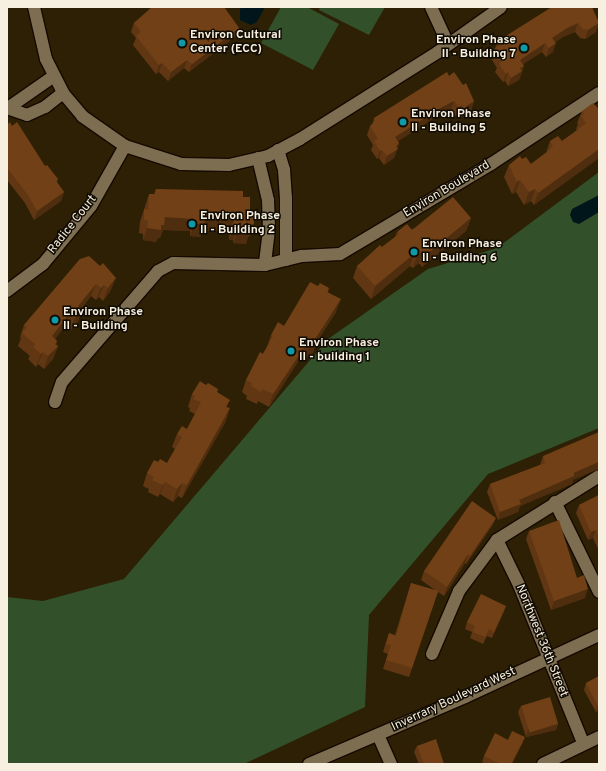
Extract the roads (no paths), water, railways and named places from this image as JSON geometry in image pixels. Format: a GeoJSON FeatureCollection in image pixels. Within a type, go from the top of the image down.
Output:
{"type":"FeatureCollection","features":[{"type":"Feature","properties":{"kind":"street"},"geometry":{"type":"LineString","coordinates":[[34,7],[46,59],[63,93],[82,116],[124,146],[181,164],[229,165],[258,158],[300,139],[448,44],[501,7]]}},
{"type":"Feature","properties":{"kind":"street"},"geometry":{"type":"LineString","coordinates":[[431,7],[448,44]]}},
{"type":"Feature","properties":{"kind":"street"},"geometry":{"type":"LineString","coordinates":[[8,108],[54,76]]}},
{"type":"Feature","properties":{"kind":"street"},"geometry":{"type":"LineString","coordinates":[[8,108],[27,115],[45,107],[63,93]]}},
{"type":"Feature","properties":{"kind":"street","name":"Environ Boulevard"},"geometry":{"type":"LineString","coordinates":[[55,402],[62,382],[158,271],[173,263],[265,264],[302,256],[340,254],[491,164],[599,93]]}},
{"type":"Feature","properties":{"kind":"street","name":"Radice Court"},"geometry":{"type":"LineString","coordinates":[[7,291],[43,264],[91,206],[124,146]]}},
{"type":"Feature","properties":{"kind":"street"},"geometry":{"type":"LineString","coordinates":[[278,150],[285,184],[286,260]]}},
{"type":"Feature","properties":{"kind":"street"},"geometry":{"type":"LineString","coordinates":[[258,158],[268,200],[269,230],[265,264]]}},
{"type":"Feature","properties":{"kind":"street"},"geometry":{"type":"LineString","coordinates":[[432,654],[459,591],[497,540],[555,502],[599,476]]}},
{"type":"Feature","properties":{"kind":"street"},"geometry":{"type":"LineString","coordinates":[[555,502],[599,592]]}},
{"type":"Feature","properties":{"kind":"street","name":"Northwest 36th Street"},"geometry":{"type":"LineString","coordinates":[[497,540],[549,656],[583,743]]}},
{"type":"Feature","properties":{"kind":"street","name":"Inverrary Boulevard West"},"geometry":{"type":"LineString","coordinates":[[309,764],[465,697],[549,656],[599,635]]}},
{"type":"Feature","properties":{"kind":"street"},"geometry":{"type":"LineString","coordinates":[[378,734],[391,764]]}},
{"type":"Feature","properties":{"kind":"street"},"geometry":{"type":"LineString","coordinates":[[543,764],[583,743],[599,737]]}},
{"type":"Feature","properties":{"kind":"water"},"geometry":{"type":"Polygon","coordinates":[[[243,7],[265,7],[257,22],[251,25],[240,20],[240,9],[243,7]]]}},
{"type":"Feature","properties":{"kind":"water"},"geometry":{"type":"Polygon","coordinates":[[[599,195],[599,212],[579,224],[573,222],[570,215],[572,209],[599,195]]]}},
{"type":"Feature","properties":{"kind":"place","name":"Environ Cultural Center (ECC)"},"geometry":{"type":"Point","coordinates":[182,43]}},
{"type":"Feature","properties":{"kind":"place","name":"Environ Phase II - Building 7"},"geometry":{"type":"Point","coordinates":[524,48]}},
{"type":"Feature","properties":{"kind":"place","name":"Environ Phase II - Building 5"},"geometry":{"type":"Point","coordinates":[403,122]}},
{"type":"Feature","properties":{"kind":"place","name":"Environ Phase II - Building 2"},"geometry":{"type":"Point","coordinates":[192,224]}},
{"type":"Feature","properties":{"kind":"place","name":"Environ Phase II - Building 6"},"geometry":{"type":"Point","coordinates":[414,252]}},
{"type":"Feature","properties":{"kind":"place","name":"Environ Phase II - Building"},"geometry":{"type":"Point","coordinates":[55,320]}},
{"type":"Feature","properties":{"kind":"place","name":"Environ Phase II - building 1"},"geometry":{"type":"Point","coordinates":[291,351]}}]}
